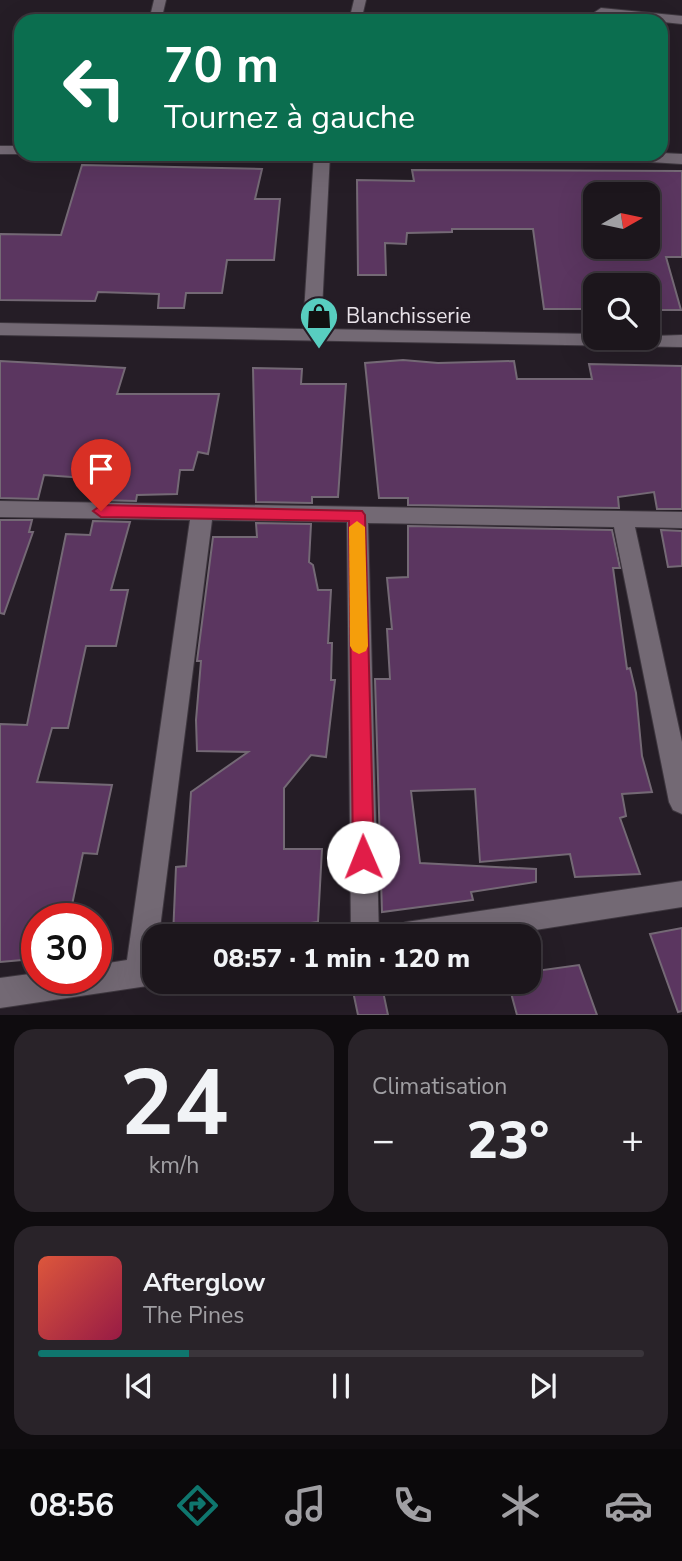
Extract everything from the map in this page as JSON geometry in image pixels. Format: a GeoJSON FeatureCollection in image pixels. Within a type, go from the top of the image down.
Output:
{"type":"FeatureCollection","features":[{"type":"Feature","properties":{"kind":"street"},"geometry":{"type":"LineString","coordinates":[[601,11],[628,14]]}},
{"type":"Feature","properties":{"kind":"street"},"geometry":{"type":"LineString","coordinates":[[312,334],[322,161]]}},
{"type":"Feature","properties":{"kind":"street"},"geometry":{"type":"LineString","coordinates":[[0,329],[682,341]]}},
{"type":"Feature","properties":{"kind":"street"},"geometry":{"type":"LineString","coordinates":[[0,509],[682,520]]}},
{"type":"Feature","properties":{"kind":"street"},"geometry":{"type":"LineString","coordinates":[[153,924],[202,513]]}},
{"type":"Feature","properties":{"kind":"street"},"geometry":{"type":"LineString","coordinates":[[357,515],[365,924]]}},
{"type":"Feature","properties":{"kind":"street"},"geometry":{"type":"LineString","coordinates":[[623,520],[682,802]]}},
{"type":"Feature","properties":{"kind":"street"},"geometry":{"type":"LineString","coordinates":[[485,924],[682,894]]}},
{"type":"Feature","properties":{"kind":"street"},"geometry":{"type":"LineString","coordinates":[[0,993],[142,973]]}},
{"type":"Feature","properties":{"kind":"building"},"geometry":{"type":"Polygon","coordinates":[[[82,165],[262,169],[255,199],[280,199],[274,260],[227,260],[222,293],[186,293],[184,308],[158,308],[159,294],[98,292],[95,301],[0,300],[0,234],[61,235],[82,165]]]}},
{"type":"Feature","properties":{"kind":"building"},"geometry":{"type":"Polygon","coordinates":[[[412,170],[682,171],[682,257],[666,257],[681,310],[660,310],[660,273],[583,273],[583,309],[544,309],[533,229],[452,229],[452,232],[407,233],[406,244],[385,243],[386,275],[358,275],[357,180],[414,181],[412,170]]]}},
{"type":"Feature","properties":{"kind":"building"},"geometry":{"type":"Polygon","coordinates":[[[403,360],[438,363],[514,361],[517,379],[592,379],[589,364],[682,366],[682,509],[657,509],[654,492],[618,497],[619,508],[408,505],[408,498],[379,498],[365,363],[403,360]]]}},
{"type":"Feature","properties":{"kind":"building"},"geometry":{"type":"Polygon","coordinates":[[[0,361],[125,368],[117,394],[219,394],[208,454],[198,452],[193,470],[180,470],[177,494],[137,495],[136,501],[96,500],[99,479],[44,475],[38,499],[0,498],[0,361]]]}},
{"type":"Feature","properties":{"kind":"building"},"geometry":{"type":"Polygon","coordinates":[[[253,368],[302,369],[301,384],[346,384],[338,497],[312,497],[312,503],[256,502],[253,368]]]}},
{"type":"Feature","properties":{"kind":"building"},"geometry":{"type":"Polygon","coordinates":[[[0,520],[32,520],[29,532],[33,532],[4,614],[0,613],[0,520]]]}},
{"type":"Feature","properties":{"kind":"building"},"geometry":{"type":"Polygon","coordinates":[[[93,521],[130,522],[111,590],[128,590],[116,646],[86,646],[68,728],[52,728],[37,782],[112,785],[97,854],[83,853],[72,903],[21,903],[21,960],[0,962],[0,724],[27,725],[66,534],[90,535],[93,521]]]}},
{"type":"Feature","properties":{"kind":"building"},"geometry":{"type":"Polygon","coordinates":[[[256,523],[311,524],[309,562],[313,565],[318,590],[331,590],[328,643],[332,643],[331,680],[335,680],[326,757],[311,755],[284,788],[284,849],[322,849],[318,922],[174,924],[176,867],[186,866],[191,792],[248,752],[197,751],[196,720],[201,661],[197,661],[213,537],[257,537],[256,523]]]}},
{"type":"Feature","properties":{"kind":"building"},"geometry":{"type":"Polygon","coordinates":[[[408,526],[612,530],[620,568],[613,568],[627,669],[630,668],[636,693],[642,756],[652,792],[622,794],[626,816],[620,818],[640,874],[575,877],[570,854],[480,862],[475,789],[411,791],[420,863],[536,869],[536,882],[471,892],[473,900],[382,912],[375,679],[390,679],[387,629],[392,629],[387,578],[408,577],[408,526]]]}},
{"type":"Feature","properties":{"kind":"building"},"geometry":{"type":"Polygon","coordinates":[[[661,530],[682,531],[682,566],[668,567],[661,530]]]}},
{"type":"Feature","properties":{"kind":"building"},"geometry":{"type":"Polygon","coordinates":[[[682,928],[682,1011],[678,1012],[650,934],[682,928]]]}},
{"type":"Feature","properties":{"kind":"building"},"geometry":{"type":"Polygon","coordinates":[[[579,965],[597,1015],[517,1015],[511,994],[541,994],[541,970],[579,965]]]}},
{"type":"Feature","properties":{"kind":"building"},"geometry":{"type":"Polygon","coordinates":[[[354,994],[384,994],[388,1015],[358,1015],[354,994]]]}},
{"type":"Feature","properties":{"kind":"slow traffic"},"geometry":{"type":"LineString","coordinates":[[357,527],[359,646]]}},
{"type":"Feature","properties":{"kind":"place","name":"Blanchisserie"},"geometry":{"type":"Point","coordinates":[319,350]}},
{"type":"Feature","properties":{"kind":"route"},"geometry":{"type":"LineString","coordinates":[[101,511],[357,515],[363,857]]}}]}
